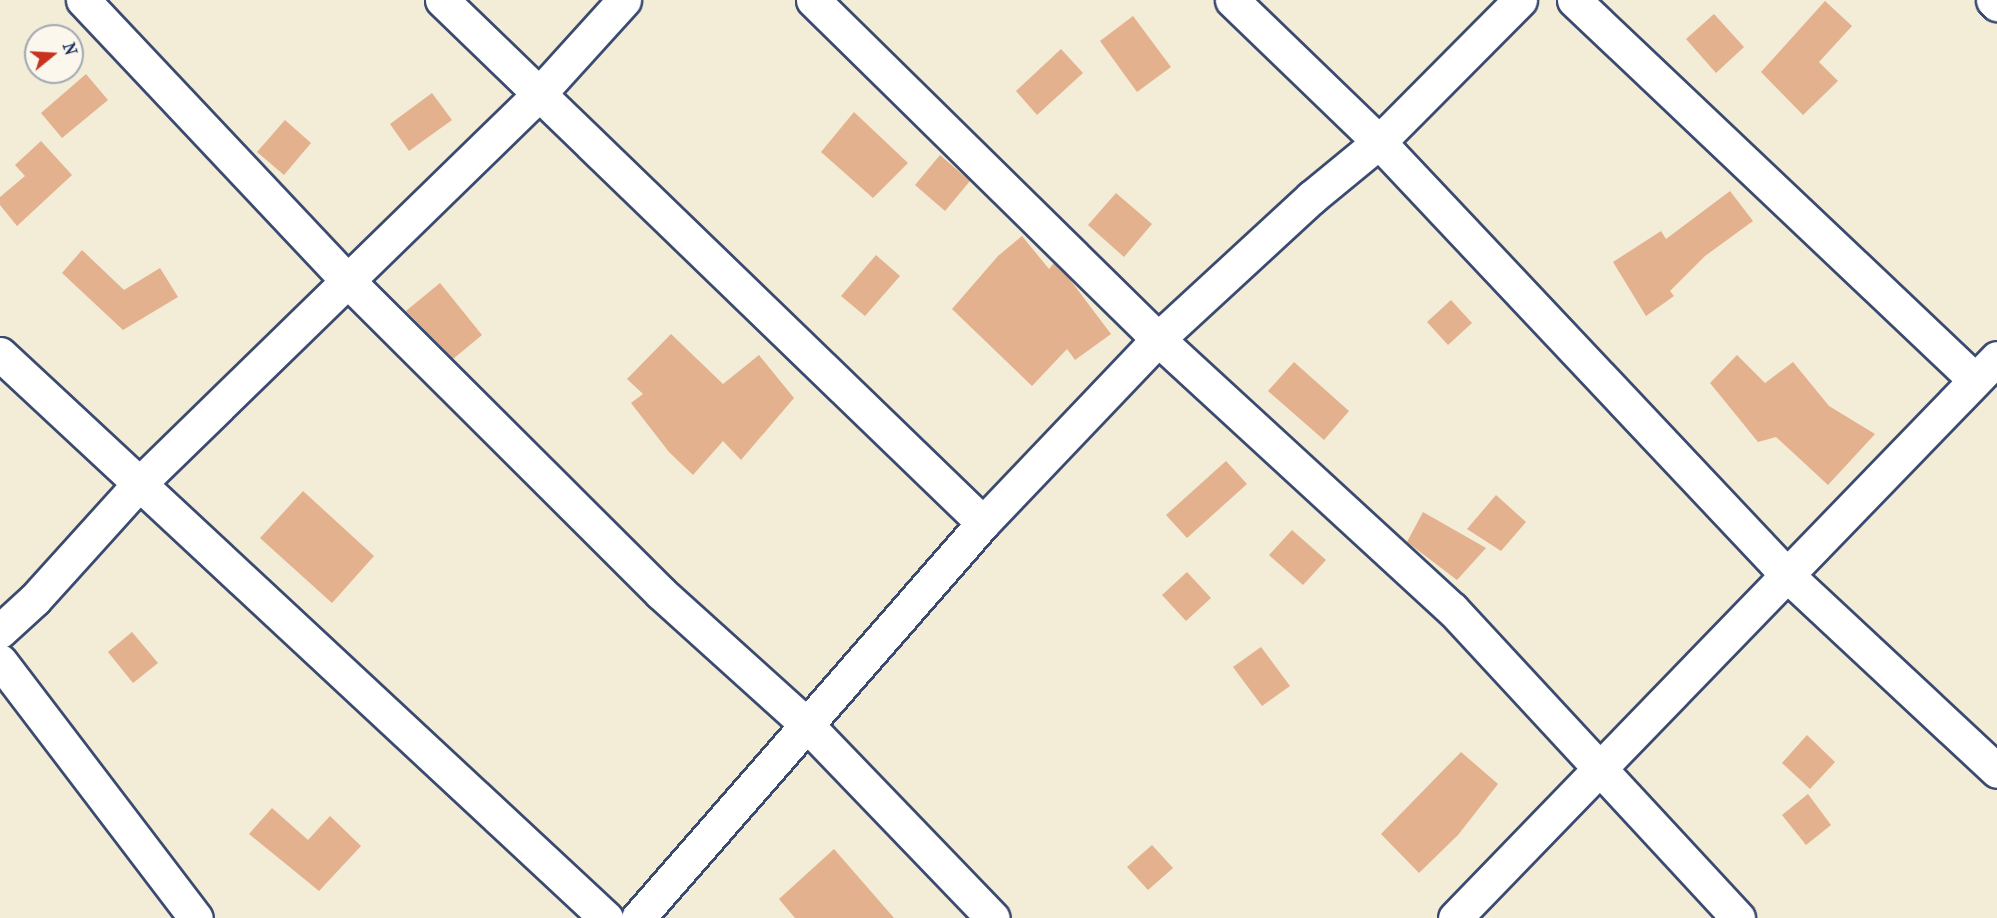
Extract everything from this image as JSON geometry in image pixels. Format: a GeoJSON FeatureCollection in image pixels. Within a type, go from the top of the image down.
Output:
{"type":"FeatureCollection","features":[{"type":"Feature","properties":{"kind":"street"},"geometry":{"type":"LineString","coordinates":[[83,0],[347,280],[636,568],[806,724],[993,918]]}},
{"type":"Feature","properties":{"kind":"street"},"geometry":{"type":"LineString","coordinates":[[441,0],[983,524]]}},
{"type":"Feature","properties":{"kind":"street"},"geometry":{"type":"LineString","coordinates":[[0,631],[35,599],[139,484],[538,95],[624,0]]}},
{"type":"Feature","properties":{"kind":"street"},"geometry":{"type":"LineString","coordinates":[[813,0],[1158,339],[1452,609],[1518,677],[1598,769],[1738,918]]}},
{"type":"Feature","properties":{"kind":"street"},"geometry":{"type":"LineString","coordinates":[[1232,0],[1378,142],[1787,575],[1997,771]]}},
{"type":"Feature","properties":{"kind":"street"},"geometry":{"type":"LineString","coordinates":[[638,918],[983,524],[1158,339],[1295,211],[1378,142],[1520,0]]}},
{"type":"Feature","properties":{"kind":"street"},"geometry":{"type":"LineString","coordinates":[[1455,918],[1986,369],[1574,0]]}},
{"type":"Feature","properties":{"kind":"street"},"geometry":{"type":"LineString","coordinates":[[1993,0],[1997,4]]}},
{"type":"Feature","properties":{"kind":"street"},"geometry":{"type":"LineString","coordinates":[[0,354],[606,918]]}},
{"type":"Feature","properties":{"kind":"street"},"geometry":{"type":"LineString","coordinates":[[0,661],[196,918]]}},
{"type":"Feature","properties":{"kind":"building"},"geometry":{"type":"Polygon","coordinates":[[[1825,1],[1852,26],[1819,62],[1838,81],[1803,115],[1761,72],[1825,1]]]}},
{"type":"Feature","properties":{"kind":"building"},"geometry":{"type":"Polygon","coordinates":[[[1714,14],[1744,47],[1716,73],[1686,39],[1714,14]]]}},
{"type":"Feature","properties":{"kind":"building"},"geometry":{"type":"Polygon","coordinates":[[[1133,16],[1171,67],[1137,92],[1100,41],[1133,16]]]}},
{"type":"Feature","properties":{"kind":"building"},"geometry":{"type":"Polygon","coordinates":[[[1061,49],[1083,73],[1037,115],[1016,91],[1061,49]]]}},
{"type":"Feature","properties":{"kind":"building"},"geometry":{"type":"Polygon","coordinates":[[[86,74],[108,100],[62,138],[41,113],[74,84],[84,84],[86,74]]]}},
{"type":"Feature","properties":{"kind":"building"},"geometry":{"type":"Polygon","coordinates":[[[432,93],[452,120],[409,151],[390,124],[432,93]]]}},
{"type":"Feature","properties":{"kind":"building"},"geometry":{"type":"Polygon","coordinates":[[[854,112],[908,163],[873,198],[821,152],[854,112]]]}},
{"type":"Feature","properties":{"kind":"building"},"geometry":{"type":"Polygon","coordinates":[[[285,120],[311,143],[284,175],[257,152],[285,120]]]}},
{"type":"Feature","properties":{"kind":"building"},"geometry":{"type":"Polygon","coordinates":[[[41,141],[72,175],[17,226],[0,205],[0,197],[25,176],[15,165],[41,141]]]}},
{"type":"Feature","properties":{"kind":"building"},"geometry":{"type":"Polygon","coordinates":[[[940,155],[970,181],[945,211],[915,185],[940,155]]]}},
{"type":"Feature","properties":{"kind":"building"},"geometry":{"type":"Polygon","coordinates":[[[1730,191],[1753,221],[1705,256],[1670,291],[1674,296],[1646,316],[1613,262],[1661,231],[1666,239],[1730,191]]]}},
{"type":"Feature","properties":{"kind":"building"},"geometry":{"type":"Polygon","coordinates":[[[1116,193],[1152,224],[1124,257],[1088,225],[1116,193]]]}},
{"type":"Feature","properties":{"kind":"building"},"geometry":{"type":"Polygon","coordinates":[[[1022,236],[1049,269],[1054,263],[1068,277],[1111,334],[1075,360],[1067,349],[1032,386],[952,309],[998,256],[1022,236]]]}},
{"type":"Feature","properties":{"kind":"building"},"geometry":{"type":"Polygon","coordinates":[[[82,250],[124,290],[160,268],[178,297],[123,330],[62,273],[82,250]]]}},
{"type":"Feature","properties":{"kind":"building"},"geometry":{"type":"Polygon","coordinates":[[[876,255],[900,276],[865,316],[841,296],[876,255]]]}},
{"type":"Feature","properties":{"kind":"building"},"geometry":{"type":"Polygon","coordinates":[[[440,283],[482,335],[453,359],[406,311],[440,283]]]}},
{"type":"Feature","properties":{"kind":"building"},"geometry":{"type":"Polygon","coordinates":[[[1451,300],[1472,323],[1448,345],[1427,322],[1451,300]]]}},
{"type":"Feature","properties":{"kind":"building"},"geometry":{"type":"Polygon","coordinates":[[[671,334],[723,384],[759,355],[794,398],[741,460],[723,441],[693,475],[669,452],[631,403],[643,394],[627,379],[671,334]]]}},
{"type":"Feature","properties":{"kind":"building"},"geometry":{"type":"Polygon","coordinates":[[[1737,355],[1765,383],[1793,362],[1829,406],[1875,434],[1828,485],[1776,437],[1758,442],[1710,383],[1737,355]]]}},
{"type":"Feature","properties":{"kind":"building"},"geometry":{"type":"Polygon","coordinates":[[[1294,362],[1349,411],[1324,440],[1268,391],[1294,362]]]}},
{"type":"Feature","properties":{"kind":"building"},"geometry":{"type":"Polygon","coordinates":[[[1226,461],[1247,484],[1187,538],[1166,515],[1226,461]]]}},
{"type":"Feature","properties":{"kind":"building"},"geometry":{"type":"Polygon","coordinates":[[[303,491],[374,556],[332,603],[260,538],[303,491]]]}},
{"type":"Feature","properties":{"kind":"building"},"geometry":{"type":"Polygon","coordinates":[[[1496,495],[1526,522],[1501,551],[1467,529],[1496,495]]]}},
{"type":"Feature","properties":{"kind":"building"},"geometry":{"type":"Polygon","coordinates":[[[1423,512],[1486,548],[1457,580],[1407,542],[1423,512]]]}},
{"type":"Feature","properties":{"kind":"building"},"geometry":{"type":"Polygon","coordinates":[[[1292,530],[1326,560],[1303,585],[1269,555],[1292,530]]]}},
{"type":"Feature","properties":{"kind":"building"},"geometry":{"type":"Polygon","coordinates":[[[1187,572],[1211,598],[1186,621],[1162,595],[1187,572]]]}},
{"type":"Feature","properties":{"kind":"building"},"geometry":{"type":"Polygon","coordinates":[[[132,632],[158,663],[133,683],[108,652],[132,632]]]}},
{"type":"Feature","properties":{"kind":"building"},"geometry":{"type":"Polygon","coordinates":[[[1261,647],[1290,686],[1262,706],[1233,667],[1261,647]]]}},
{"type":"Feature","properties":{"kind":"building"},"geometry":{"type":"Polygon","coordinates":[[[1807,735],[1835,762],[1810,789],[1782,763],[1807,735]]]}},
{"type":"Feature","properties":{"kind":"building"},"geometry":{"type":"Polygon","coordinates":[[[1461,752],[1498,784],[1458,835],[1419,873],[1381,834],[1461,752]]]}},
{"type":"Feature","properties":{"kind":"building"},"geometry":{"type":"Polygon","coordinates":[[[1808,794],[1831,825],[1806,845],[1782,815],[1808,794]]]}},
{"type":"Feature","properties":{"kind":"building"},"geometry":{"type":"Polygon","coordinates":[[[272,808],[308,840],[330,816],[361,846],[319,891],[249,834],[272,808]]]}},
{"type":"Feature","properties":{"kind":"building"},"geometry":{"type":"Polygon","coordinates":[[[1152,845],[1173,868],[1148,890],[1127,867],[1152,845]]]}},
{"type":"Feature","properties":{"kind":"building"},"geometry":{"type":"Polygon","coordinates":[[[834,849],[894,918],[795,918],[779,899],[834,849]]]}}]}
